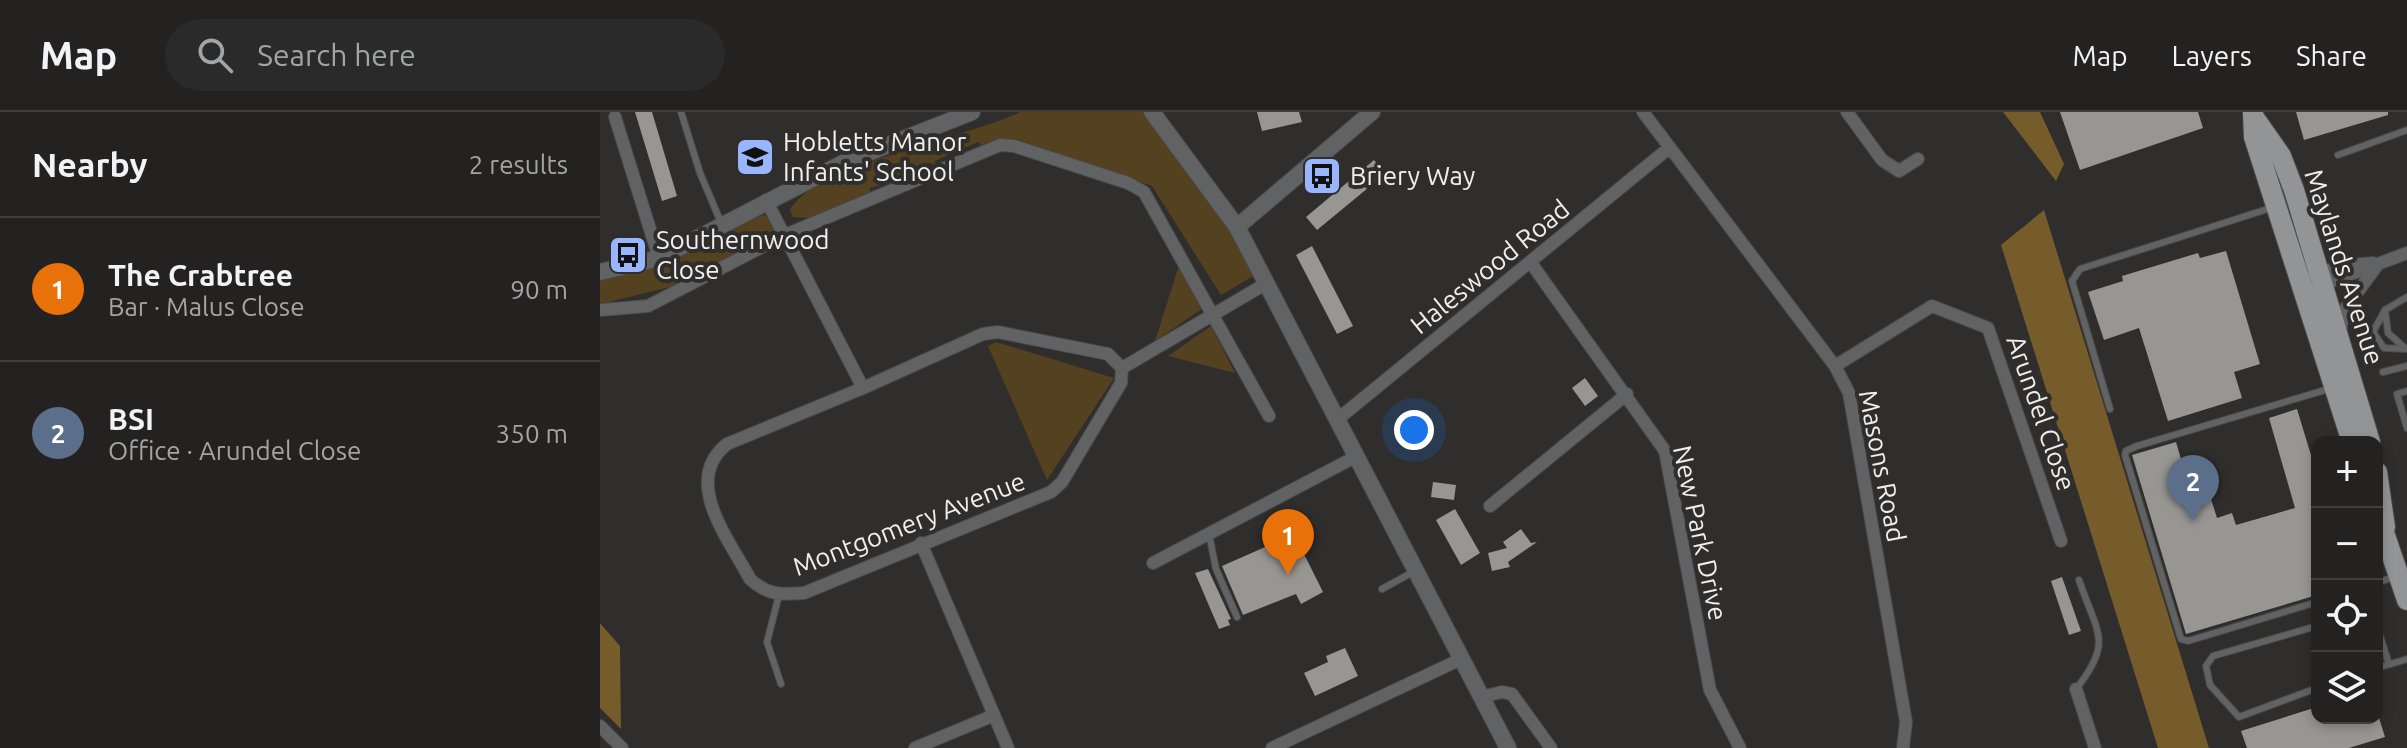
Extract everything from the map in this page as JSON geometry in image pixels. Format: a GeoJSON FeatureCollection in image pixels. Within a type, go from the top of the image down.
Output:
{"type":"FeatureCollection","features":[{"type":"Feature","properties":{"kind":"main road","name":"Maylands Avenue"},"geometry":{"type":"LineString","coordinates":[[2253,114],[2281,156],[2313,281],[2335,386],[2350,436]]}},
{"type":"Feature","properties":{"kind":"main road","name":"Maylands Avenue"},"geometry":{"type":"LineString","coordinates":[[2253,114],[2254,137],[2277,206],[2341,340],[2368,436]]}},
{"type":"Feature","properties":{"kind":"main road"},"geometry":{"type":"LineString","coordinates":[[2277,206],[2282,199],[2281,156]]}},
{"type":"Feature","properties":{"kind":"main road"},"geometry":{"type":"LineString","coordinates":[[2335,386],[2342,379],[2341,340]]}},
{"type":"Feature","properties":{"kind":"main road"},"geometry":{"type":"LineString","coordinates":[[2382,508],[2386,535]]}},
{"type":"Feature","properties":{"kind":"main road"},"geometry":{"type":"LineString","coordinates":[[2383,527],[2407,600]]}},
{"type":"Feature","properties":{"kind":"street"},"geometry":{"type":"LineString","coordinates":[[600,272],[659,258],[766,200],[845,162],[970,112]]}},
{"type":"Feature","properties":{"kind":"street"},"geometry":{"type":"LineString","coordinates":[[1152,112],[1198,179],[1237,227],[1416,570],[1459,660],[1508,748]]}},
{"type":"Feature","properties":{"kind":"street"},"geometry":{"type":"LineString","coordinates":[[1237,227],[1372,112]]}},
{"type":"Feature","properties":{"kind":"street","name":"Masons Road"},"geometry":{"type":"LineString","coordinates":[[1643,112],[1835,366],[1849,393],[1906,722],[1903,748]]}},
{"type":"Feature","properties":{"kind":"street"},"geometry":{"type":"LineString","coordinates":[[1847,112],[1882,160],[1899,171],[1918,159]]}},
{"type":"Feature","properties":{"kind":"street"},"geometry":{"type":"LineString","coordinates":[[615,117],[659,258]]}},
{"type":"Feature","properties":{"kind":"street"},"geometry":{"type":"LineString","coordinates":[[600,310],[648,306],[785,235],[1000,145],[1014,146],[1128,183],[1144,192],[1269,416]]}},
{"type":"Feature","properties":{"kind":"street","name":"Haleswood Road"},"geometry":{"type":"LineString","coordinates":[[1338,419],[1669,148]]}},
{"type":"Feature","properties":{"kind":"street"},"geometry":{"type":"LineString","coordinates":[[766,200],[863,388]]}},
{"type":"Feature","properties":{"kind":"street"},"geometry":{"type":"LineString","coordinates":[[2313,281],[2407,253]]}},
{"type":"Feature","properties":{"kind":"street"},"geometry":{"type":"LineString","coordinates":[[2341,340],[2345,309],[2380,262]]}},
{"type":"Feature","properties":{"kind":"street","name":"New Park Drive"},"geometry":{"type":"LineString","coordinates":[[1531,263],[1665,451],[1710,690],[1740,748]]}},
{"type":"Feature","properties":{"kind":"street"},"geometry":{"type":"LineString","coordinates":[[1122,368],[1267,283]]}},
{"type":"Feature","properties":{"kind":"street","name":"Arundel Close"},"geometry":{"type":"LineString","coordinates":[[1835,366],[1932,306],[1988,328],[2061,541]]}},
{"type":"Feature","properties":{"kind":"street","name":"Montgomery Avenue"},"geometry":{"type":"LineString","coordinates":[[998,332],[1108,354],[1122,368],[1121,383],[1062,482],[1051,492],[804,593],[779,595],[761,590],[750,579],[706,493],[708,469],[715,453],[727,444],[863,388],[983,334],[998,332]]}},
{"type":"Feature","properties":{"kind":"street"},"geometry":{"type":"LineString","coordinates":[[1490,506],[1627,394]]}},
{"type":"Feature","properties":{"kind":"street"},"geometry":{"type":"LineString","coordinates":[[1153,563],[1357,456]]}},
{"type":"Feature","properties":{"kind":"street"},"geometry":{"type":"LineString","coordinates":[[921,543],[1008,748]]}},
{"type":"Feature","properties":{"kind":"street"},"geometry":{"type":"LineString","coordinates":[[1272,748],[1459,660]]}},
{"type":"Feature","properties":{"kind":"street"},"geometry":{"type":"LineString","coordinates":[[2076,689],[2095,748]]}},
{"type":"Feature","properties":{"kind":"street"},"geometry":{"type":"LineString","coordinates":[[1481,697],[1502,692],[1512,694],[1551,748]]}},
{"type":"Feature","properties":{"kind":"street"},"geometry":{"type":"LineString","coordinates":[[915,748],[992,716]]}},
{"type":"Feature","properties":{"kind":"street"},"geometry":{"type":"LineString","coordinates":[[600,726],[622,748]]}},
{"type":"Feature","properties":{"kind":"lane"},"geometry":{"type":"LineString","coordinates":[[681,112],[700,173],[722,225]]}},
{"type":"Feature","properties":{"kind":"lane"},"geometry":{"type":"LineString","coordinates":[[2338,155],[2407,130]]}},
{"type":"Feature","properties":{"kind":"lane"},"geometry":{"type":"LineString","coordinates":[[2110,409],[2072,281],[2074,275],[2080,269],[2277,206]]}},
{"type":"Feature","properties":{"kind":"lane"},"geometry":{"type":"LineString","coordinates":[[2406,348],[2384,348],[2375,340],[2374,324],[2385,310],[2407,297]]}},
{"type":"Feature","properties":{"kind":"lane"},"geometry":{"type":"LineString","coordinates":[[2385,310],[2388,333],[2406,348]]}},
{"type":"Feature","properties":{"kind":"lane"},"geometry":{"type":"LineString","coordinates":[[2383,372],[2407,366]]}},
{"type":"Feature","properties":{"kind":"lane"},"geometry":{"type":"LineString","coordinates":[[2311,604],[2188,641],[2181,639],[2125,455],[2137,446],[2335,386]]}},
{"type":"Feature","properties":{"kind":"lane"},"geometry":{"type":"LineString","coordinates":[[2407,391],[2397,394],[2407,428]]}},
{"type":"Feature","properties":{"kind":"lane"},"geometry":{"type":"LineString","coordinates":[[1209,534],[1216,569],[1237,617]]}},
{"type":"Feature","properties":{"kind":"lane"},"geometry":{"type":"LineString","coordinates":[[1382,589],[1416,570]]}},
{"type":"Feature","properties":{"kind":"lane"},"geometry":{"type":"LineString","coordinates":[[2383,581],[2400,575]]}},
{"type":"Feature","properties":{"kind":"lane"},"geometry":{"type":"LineString","coordinates":[[2076,689],[2097,662],[2101,647],[2079,580]]}},
{"type":"Feature","properties":{"kind":"lane"},"geometry":{"type":"LineString","coordinates":[[779,595],[767,642],[781,684]]}},
{"type":"Feature","properties":{"kind":"lane"},"geometry":{"type":"LineString","coordinates":[[2311,628],[2208,661],[2210,685],[2239,717],[2311,690]]}},
{"type":"Feature","properties":{"kind":"lane"},"geometry":{"type":"LineString","coordinates":[[2383,646],[2389,664]]}},
{"type":"Feature","properties":{"kind":"lane"},"geometry":{"type":"LineString","coordinates":[[2383,666],[2407,659]]}},
{"type":"Feature","properties":{"kind":"shaded area"},"geometry":{"type":"Polygon","coordinates":[[[1020,112],[1143,112],[1217,212],[1255,275],[1221,295],[1152,186],[1019,140],[996,139],[981,145],[978,142],[935,161],[935,165],[930,163],[894,177],[895,181],[870,188],[870,192],[809,218],[793,217],[790,210],[805,194],[829,179],[1020,112]]]}},
{"type":"Feature","properties":{"kind":"shaded area"},"geometry":{"type":"Polygon","coordinates":[[[2003,112],[2040,112],[2064,164],[2056,181],[2003,112]]]}},
{"type":"Feature","properties":{"kind":"shaded area"},"geometry":{"type":"Polygon","coordinates":[[[2044,210],[2209,748],[2158,748],[2001,245],[2044,210]]]}},
{"type":"Feature","properties":{"kind":"shaded area"},"geometry":{"type":"Polygon","coordinates":[[[768,215],[777,230],[774,236],[683,284],[600,304],[600,278],[682,253],[758,216],[768,215]]]}},
{"type":"Feature","properties":{"kind":"shaded area"},"geometry":{"type":"Polygon","coordinates":[[[1179,265],[1202,309],[1155,341],[1179,265]]]}},
{"type":"Feature","properties":{"kind":"shaded area"},"geometry":{"type":"Polygon","coordinates":[[[1211,326],[1235,373],[1168,356],[1211,326]]]}},
{"type":"Feature","properties":{"kind":"shaded area"},"geometry":{"type":"Polygon","coordinates":[[[996,342],[1114,378],[1047,480],[988,346],[996,342]]]}},
{"type":"Feature","properties":{"kind":"shaded area"},"geometry":{"type":"Polygon","coordinates":[[[600,623],[620,646],[621,729],[600,708],[600,623]]]}},
{"type":"Feature","properties":{"kind":"building"},"geometry":{"type":"Polygon","coordinates":[[[635,112],[652,112],[677,196],[662,201],[635,112]]]}},
{"type":"Feature","properties":{"kind":"building"},"geometry":{"type":"Polygon","coordinates":[[[1257,112],[1299,112],[1302,122],[1262,131],[1257,112]]]}},
{"type":"Feature","properties":{"kind":"building"},"geometry":{"type":"Polygon","coordinates":[[[2060,112],[2198,112],[2203,128],[2080,170],[2060,112]]]}},
{"type":"Feature","properties":{"kind":"building"},"geometry":{"type":"Polygon","coordinates":[[[2296,112],[2388,112],[2388,115],[2304,140],[2296,112]]]}},
{"type":"Feature","properties":{"kind":"building"},"geometry":{"type":"Polygon","coordinates":[[[1374,160],[1385,174],[1317,230],[1306,217],[1374,160]]]}},
{"type":"Feature","properties":{"kind":"building"},"geometry":{"type":"Polygon","coordinates":[[[1312,246],[1353,326],[1337,334],[1296,255],[1312,246]]]}},
{"type":"Feature","properties":{"kind":"building"},"geometry":{"type":"Polygon","coordinates":[[[2226,251],[2260,364],[2234,372],[2242,398],[2168,421],[2139,328],[2104,340],[2088,292],[2123,281],[2122,276],[2198,253],[2200,258],[2226,251]]]}},
{"type":"Feature","properties":{"kind":"building"},"geometry":{"type":"Polygon","coordinates":[[[1585,378],[1598,396],[1585,406],[1572,388],[1585,378]]]}},
{"type":"Feature","properties":{"kind":"building"},"geometry":{"type":"Polygon","coordinates":[[[2297,409],[2311,455],[2311,597],[2186,634],[2132,455],[2176,442],[2194,504],[2211,499],[2217,518],[2232,513],[2236,525],[2295,508],[2269,418],[2297,409]]]}},
{"type":"Feature","properties":{"kind":"building"},"geometry":{"type":"Polygon","coordinates":[[[1433,482],[1456,485],[1454,500],[1431,497],[1433,482]]]}},
{"type":"Feature","properties":{"kind":"building"},"geometry":{"type":"Polygon","coordinates":[[[1455,509],[1480,553],[1461,565],[1436,520],[1455,509]]]}},
{"type":"Feature","properties":{"kind":"building"},"geometry":{"type":"Polygon","coordinates":[[[1521,529],[1531,543],[1537,542],[1508,562],[1510,567],[1492,571],[1488,553],[1507,548],[1503,542],[1521,529]]]}},
{"type":"Feature","properties":{"kind":"building"},"geometry":{"type":"Polygon","coordinates":[[[1274,543],[1280,557],[1296,549],[1300,556],[1304,554],[1323,592],[1301,604],[1296,594],[1243,615],[1222,566],[1274,543]]]}},
{"type":"Feature","properties":{"kind":"building"},"geometry":{"type":"Polygon","coordinates":[[[1208,569],[1231,619],[1228,620],[1230,625],[1219,629],[1195,573],[1208,569]]]}},
{"type":"Feature","properties":{"kind":"building"},"geometry":{"type":"Polygon","coordinates":[[[2062,577],[2081,631],[2069,635],[2051,581],[2062,577]]]}},
{"type":"Feature","properties":{"kind":"building"},"geometry":{"type":"Polygon","coordinates":[[[1345,648],[1358,676],[1315,696],[1304,673],[1328,662],[1326,656],[1345,648]]]}},
{"type":"Feature","properties":{"kind":"building"},"geometry":{"type":"Polygon","coordinates":[[[2311,709],[2311,724],[2381,724],[2385,737],[2349,748],[2247,748],[2241,731],[2311,709]]]}},
{"type":"Feature","properties":{"kind":"place","name":"Hobletts Manor Infants' School"},"geometry":{"type":"Point","coordinates":[755,157]}},
{"type":"Feature","properties":{"kind":"place","name":"Briery Way"},"geometry":{"type":"Point","coordinates":[1322,176]}},
{"type":"Feature","properties":{"kind":"place","name":"Southernwood Close"},"geometry":{"type":"Point","coordinates":[628,255]}},
{"type":"Feature","properties":{"kind":"place","name":"BSI"},"geometry":{"type":"Point","coordinates":[2193,521]}},
{"type":"Feature","properties":{"kind":"place","name":"The Crabtree"},"geometry":{"type":"Point","coordinates":[1288,575]}}]}
